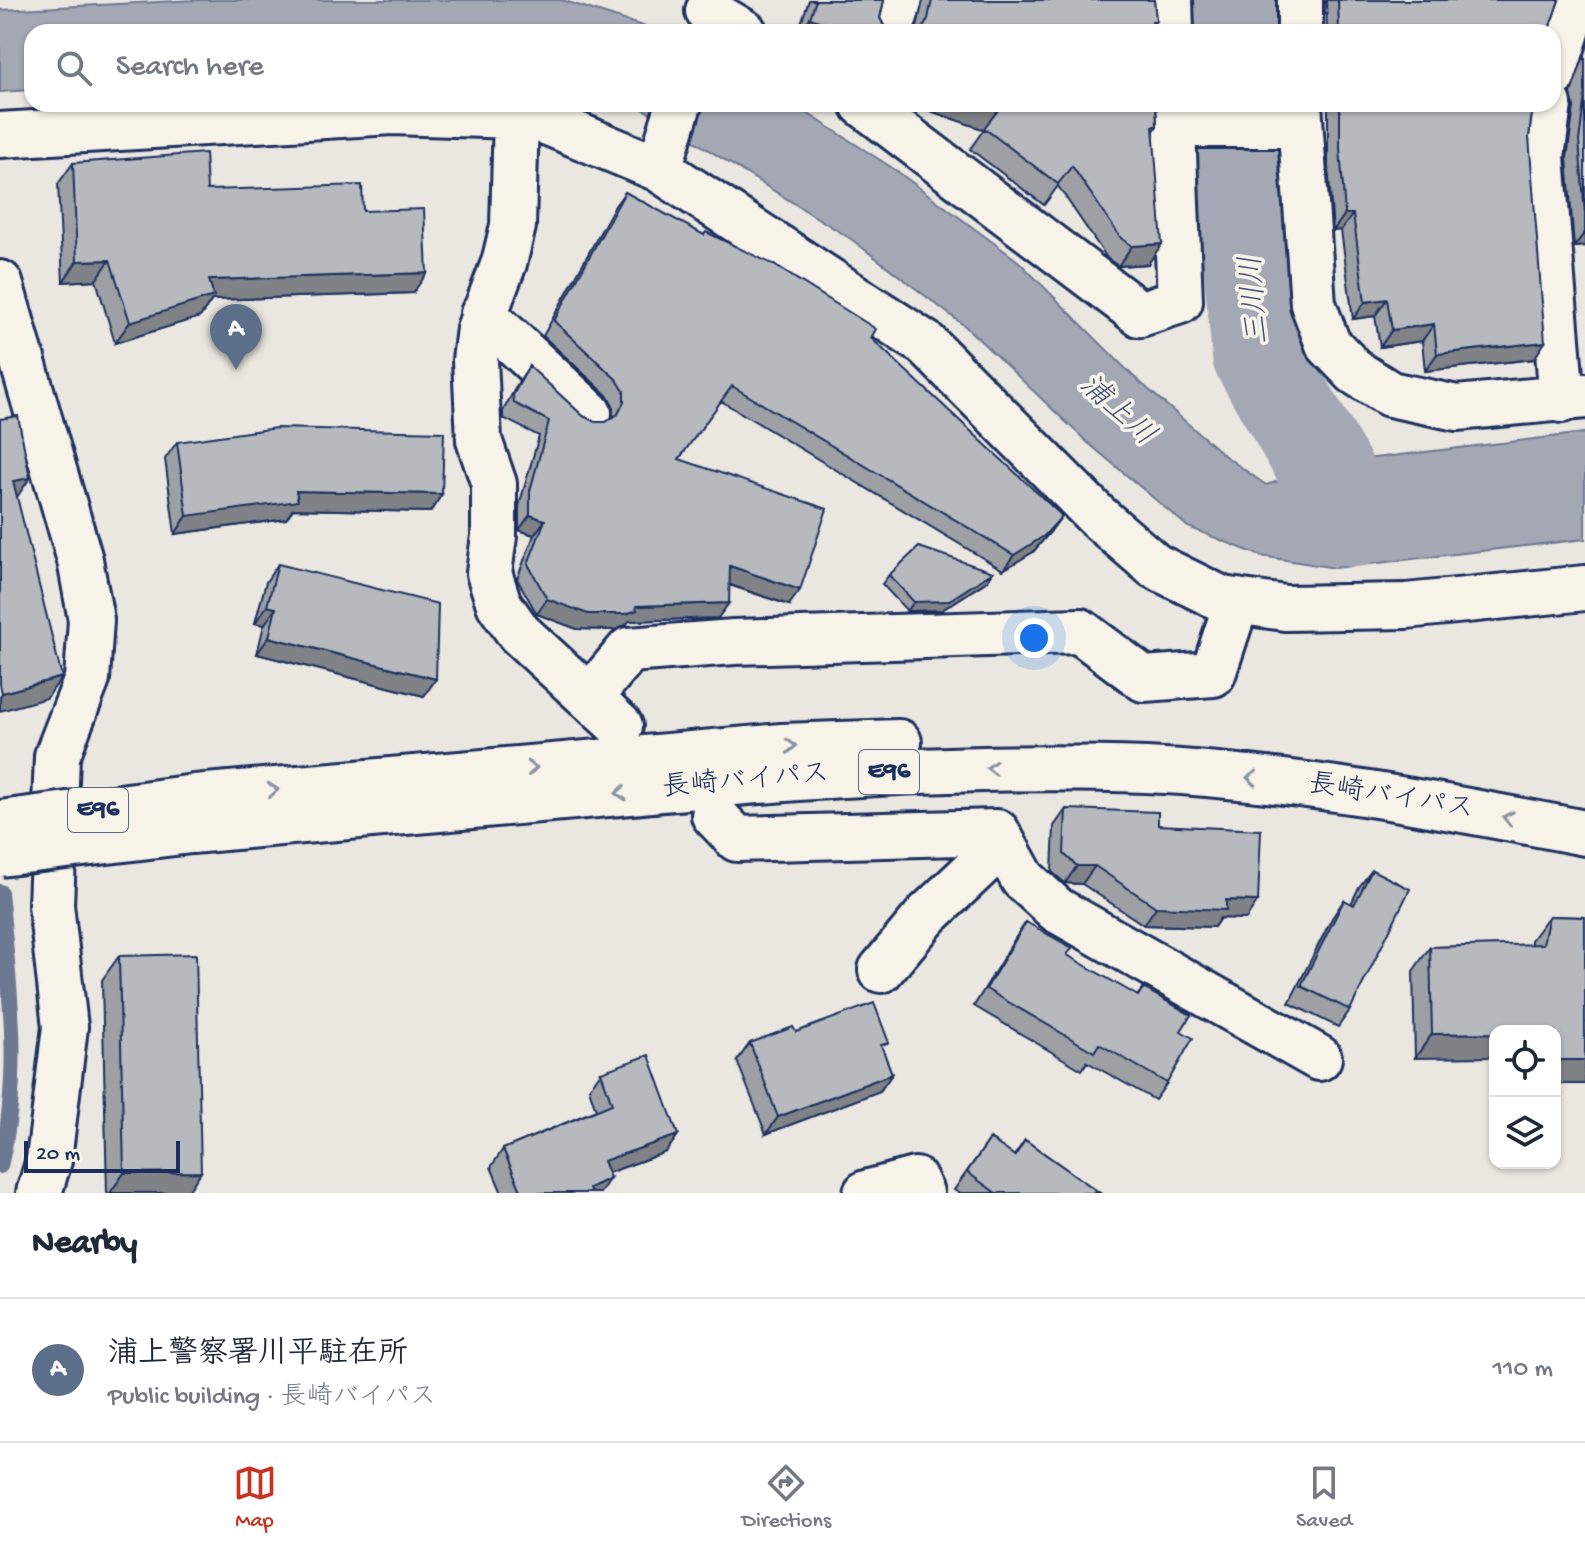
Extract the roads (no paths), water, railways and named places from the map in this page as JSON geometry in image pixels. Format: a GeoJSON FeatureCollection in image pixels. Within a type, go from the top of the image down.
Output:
{"type":"FeatureCollection","features":[{"type":"Feature","properties":{"kind":"main road"},"geometry":{"type":"LineString","coordinates":[[892,24],[900,0]]}},
{"type":"Feature","properties":{"kind":"main road"},"geometry":{"type":"LineString","coordinates":[[1170,0],[1171,24]]}},
{"type":"Feature","properties":{"kind":"main road"},"geometry":{"type":"LineString","coordinates":[[1300,0],[1300,24]]}},
{"type":"Feature","properties":{"kind":"main road"},"geometry":{"type":"LineString","coordinates":[[1561,51],[1577,0]]}},
{"type":"Feature","properties":{"kind":"main road"},"geometry":{"type":"LineString","coordinates":[[0,135],[392,112],[516,116],[546,122],[659,169],[926,344],[1097,516],[1155,566],[1222,599],[1285,608],[1406,606],[1585,588]]}},
{"type":"Feature","properties":{"kind":"main road"},"geometry":{"type":"LineString","coordinates":[[659,169],[677,112]]}},
{"type":"Feature","properties":{"kind":"main road"},"geometry":{"type":"LineString","coordinates":[[876,112],[1140,314],[1180,301],[1172,115],[1298,115],[1313,304],[1328,344],[1355,372],[1390,394],[1457,408],[1574,398],[1542,157],[1548,112]]}},
{"type":"Feature","properties":{"kind":"main road"},"geometry":{"type":"LineString","coordinates":[[516,116],[513,226],[504,263],[483,314],[475,360],[479,440],[494,484],[494,536],[489,573],[499,604],[519,633],[605,712],[629,650],[734,642],[1080,631],[1144,679],[1213,674],[1237,601]]}},
{"type":"Feature","properties":{"kind":"main road"},"geometry":{"type":"LineString","coordinates":[[0,283],[80,560],[91,620],[87,679],[57,756],[51,905],[65,1027],[49,1160],[39,1193]]}},
{"type":"Feature","properties":{"kind":"main road"},"geometry":{"type":"LineString","coordinates":[[483,314],[589,413]]}},
{"type":"Feature","properties":{"kind":"main road","name":"長崎バイパス"},"geometry":{"type":"LineString","coordinates":[[0,854],[193,814],[782,746],[975,738],[1141,741],[1285,752],[1427,773],[1585,803]]}},
{"type":"Feature","properties":{"kind":"main road","name":"長崎バイパス"},"geometry":{"type":"LineString","coordinates":[[0,823],[975,767],[1147,770],[1279,780],[1423,801],[1585,833]]}},
{"type":"Feature","properties":{"kind":"main road"},"geometry":{"type":"LineString","coordinates":[[714,815],[737,839],[997,832],[1023,879],[1057,910],[1319,1058]]}},
{"type":"Feature","properties":{"kind":"main road"},"geometry":{"type":"LineString","coordinates":[[881,970],[927,915],[1003,843]]}},
{"type":"Feature","properties":{"kind":"main road"},"geometry":{"type":"LineString","coordinates":[[866,1193],[915,1180],[921,1193]]}},
{"type":"Feature","properties":{"kind":"water"},"geometry":{"type":"Polygon","coordinates":[[[197,0],[562,0],[636,24],[24,24],[24,90],[0,92],[0,10],[197,0]]]}},
{"type":"Feature","properties":{"kind":"water","name":"浦上川"},"geometry":{"type":"Polygon","coordinates":[[[648,112],[805,112],[894,169],[1018,261],[1133,376],[1225,456],[1266,485],[1340,462],[1585,433],[1585,539],[1335,568],[1261,556],[1188,527],[1087,442],[966,327],[851,239],[648,112]]]}},
{"type":"Feature","properties":{"kind":"waterway","name":"三川川"},"geometry":{"type":"LineString","coordinates":[[1238,0],[1239,24]]}},
{"type":"Feature","properties":{"kind":"waterway","name":"三川川"},"geometry":{"type":"LineString","coordinates":[[1242,112],[1246,220],[1259,355],[1354,520]]}},
{"type":"Feature","properties":{"kind":"waterway"},"geometry":{"type":"LineString","coordinates":[[0,892],[12,1029],[11,1096],[0,1166]]}},
{"type":"Feature","properties":{"kind":"place","name":"浦上警察署川平駐在所"},"geometry":{"type":"Point","coordinates":[236,370]}}]}
